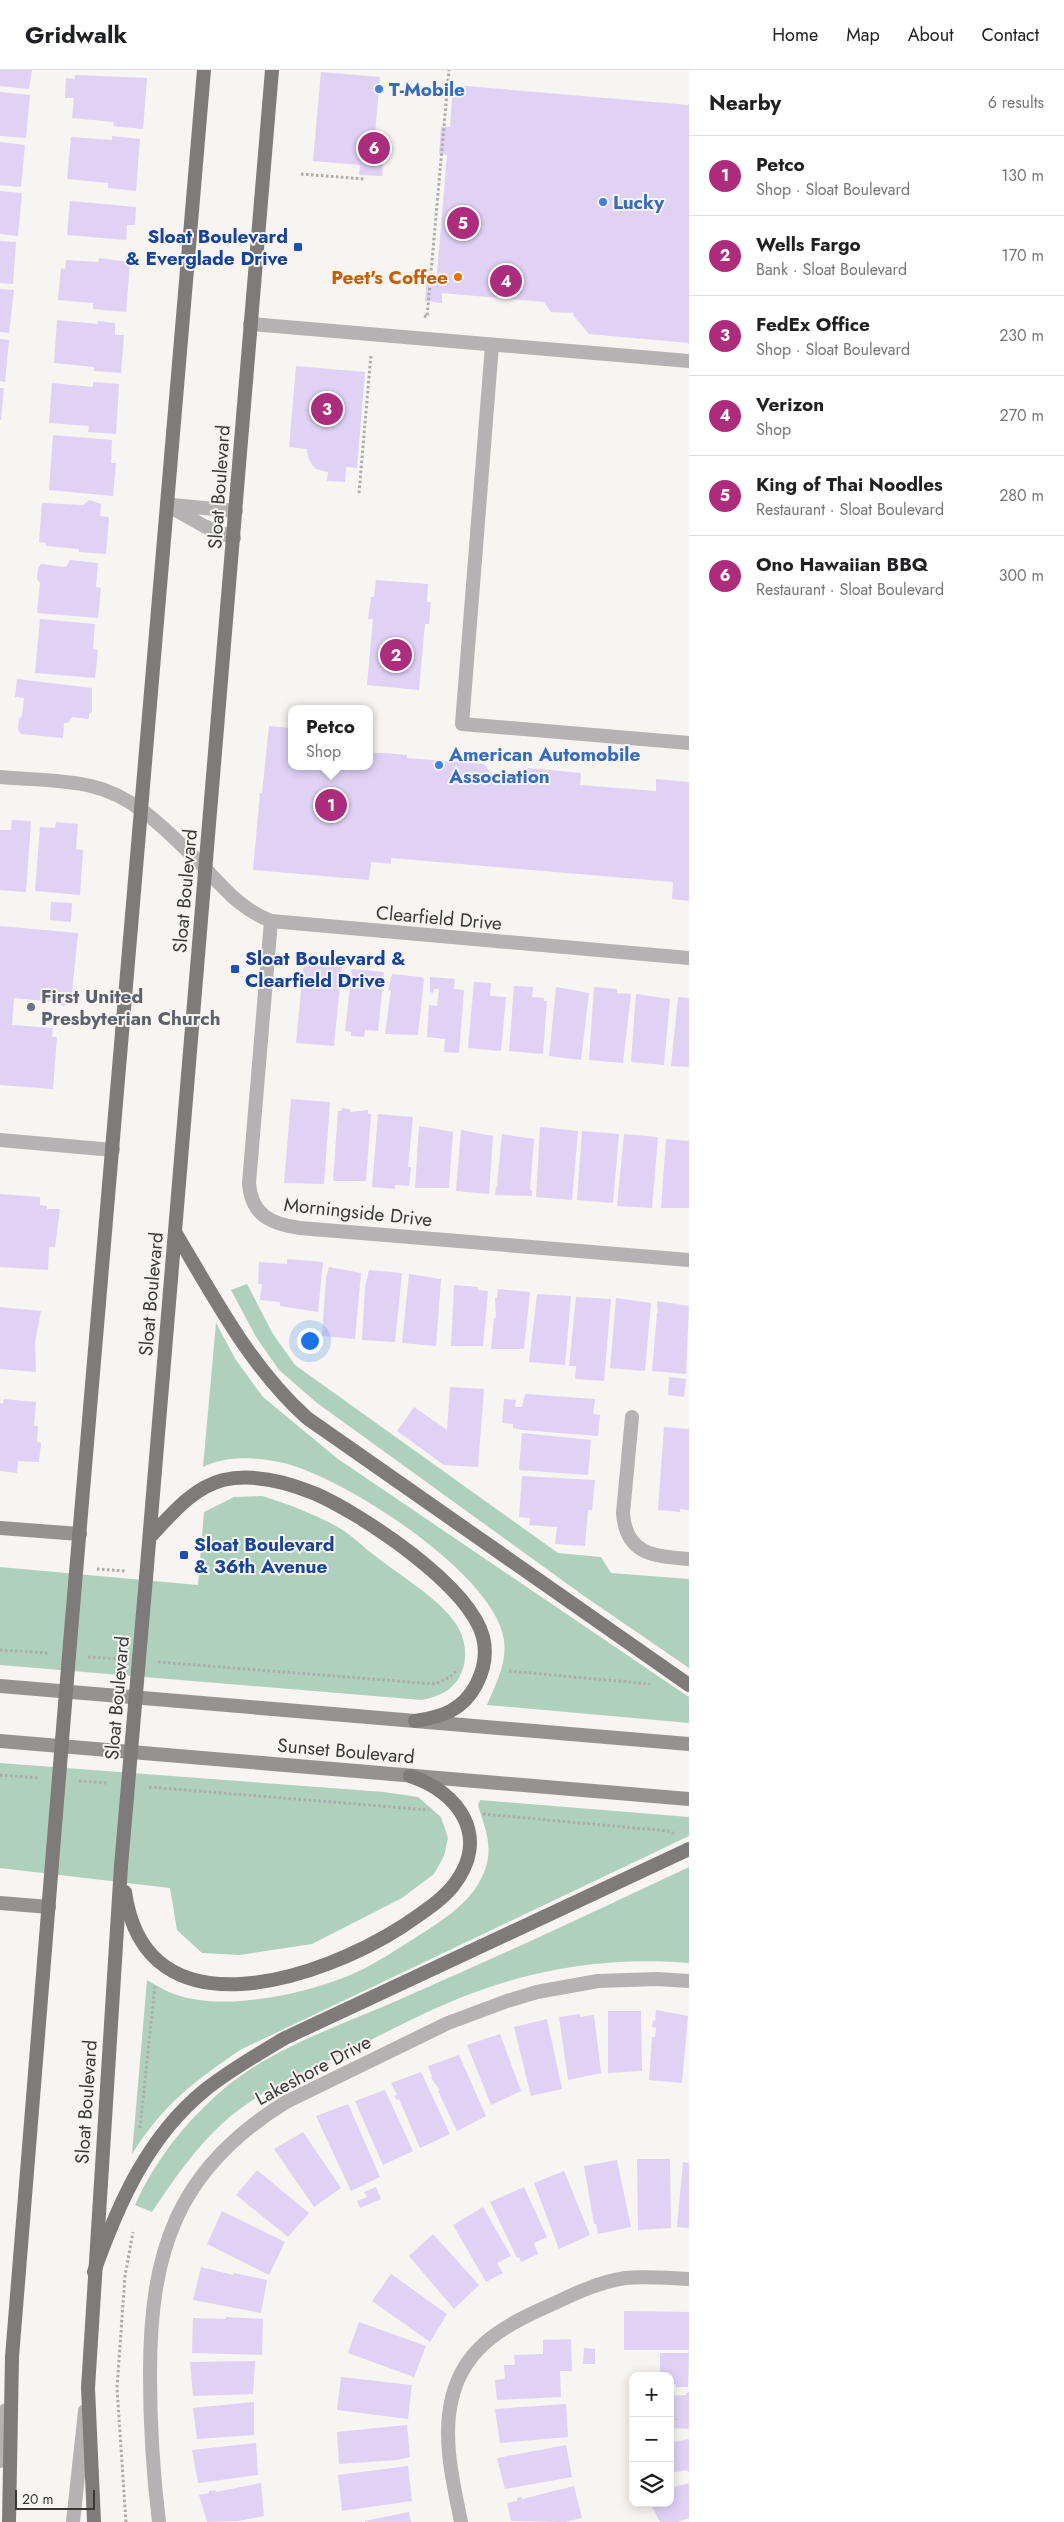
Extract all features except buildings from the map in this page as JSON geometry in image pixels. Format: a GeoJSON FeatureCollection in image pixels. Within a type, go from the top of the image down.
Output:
{"type":"FeatureCollection","features":[{"type":"Feature","properties":{"kind":"main road"},"geometry":{"type":"LineString","coordinates":[[9,2522],[12,2357],[76,1573],[204,70]]}},
{"type":"Feature","properties":{"kind":"main road","name":"Sloat Boulevard"},"geometry":{"type":"LineString","coordinates":[[88,2388],[121,1866],[272,70]]}},
{"type":"Feature","properties":{"kind":"main road"},"geometry":{"type":"LineString","coordinates":[[175,1232],[250,1355],[266,1376],[293,1405],[332,1437],[689,1685]]}},
{"type":"Feature","properties":{"kind":"main road"},"geometry":{"type":"LineString","coordinates":[[150,1537],[193,1494],[222,1480],[242,1477],[266,1479],[315,1494],[379,1530],[428,1568],[458,1597],[474,1617],[483,1637],[483,1670],[471,1695],[460,1706],[447,1714],[414,1721]]}},
{"type":"Feature","properties":{"kind":"main road"},"geometry":{"type":"LineString","coordinates":[[0,1528],[80,1534]]}},
{"type":"Feature","properties":{"kind":"main road","name":"Sunset Boulevard"},"geometry":{"type":"LineString","coordinates":[[0,1686],[689,1744]]}},
{"type":"Feature","properties":{"kind":"main road","name":"Sunset Boulevard"},"geometry":{"type":"LineString","coordinates":[[0,1741],[689,1799]]}},
{"type":"Feature","properties":{"kind":"main road"},"geometry":{"type":"LineString","coordinates":[[121,1866],[129,1916],[135,1933],[144,1948],[167,1967],[195,1979],[239,1985],[267,1982],[328,1966],[389,1935],[438,1900],[453,1886],[464,1869],[469,1850],[470,1830],[462,1812],[452,1799],[440,1790],[426,1781],[410,1776]]}},
{"type":"Feature","properties":{"kind":"main road"},"geometry":{"type":"LineString","coordinates":[[94,2272],[110,2228],[141,2165],[160,2136],[204,2090],[285,2038],[689,1849]]}},
{"type":"Feature","properties":{"kind":"main road"},"geometry":{"type":"LineString","coordinates":[[0,1903],[49,1908]]}},
{"type":"Feature","properties":{"kind":"main road"},"geometry":{"type":"LineString","coordinates":[[88,2388],[94,2522]]}},
{"type":"Feature","properties":{"kind":"street"},"geometry":{"type":"LineString","coordinates":[[250,324],[689,361]]}},
{"type":"Feature","properties":{"kind":"street"},"geometry":{"type":"LineString","coordinates":[[492,344],[462,724],[689,743]]}},
{"type":"Feature","properties":{"kind":"street"},"geometry":{"type":"LineString","coordinates":[[166,505],[236,511]]}},
{"type":"Feature","properties":{"kind":"street"},"geometry":{"type":"LineString","coordinates":[[166,505],[204,526],[234,538]]}},
{"type":"Feature","properties":{"kind":"street","name":"Clearfield Drive"},"geometry":{"type":"LineString","coordinates":[[0,777],[90,785],[120,796],[141,809],[168,831],[232,898],[258,916],[271,921],[689,958]]}},
{"type":"Feature","properties":{"kind":"street","name":"Morningside Drive"},"geometry":{"type":"LineString","coordinates":[[271,921],[249,1183],[254,1206],[263,1215],[273,1222],[300,1228],[689,1260]]}},
{"type":"Feature","properties":{"kind":"street"},"geometry":{"type":"LineString","coordinates":[[0,1140],[113,1150]]}},
{"type":"Feature","properties":{"kind":"street"},"geometry":{"type":"LineString","coordinates":[[632,1417],[624,1526],[629,1539],[647,1552],[660,1556],[689,1559]]}},
{"type":"Feature","properties":{"kind":"street","name":"Lakeshore Drive"},"geometry":{"type":"LineString","coordinates":[[159,2522],[154,2480],[150,2404],[152,2308],[155,2283],[161,2259],[178,2214],[203,2173],[219,2153],[262,2117],[286,2102],[448,2023],[485,2009],[537,1992],[598,1981],[657,1979],[689,1981]]}},
{"type":"Feature","properties":{"kind":"street"},"geometry":{"type":"LineString","coordinates":[[461,2522],[451,2465],[449,2418],[452,2397],[460,2377],[471,2358],[485,2342],[502,2328],[520,2318],[602,2283],[643,2277],[689,2280]]}},
{"type":"Feature","properties":{"kind":"street"},"geometry":{"type":"LineString","coordinates":[[0,2460],[12,2357]]}},
{"type":"Feature","properties":{"kind":"street","name":"Sloat Boulevard"},"geometry":{"type":"LineString","coordinates":[[73,2522],[88,2388]]}},
{"type":"Feature","properties":{"kind":"path"},"geometry":{"type":"LineString","coordinates":[[418,316],[427,317],[449,70]]}},
{"type":"Feature","properties":{"kind":"path"},"geometry":{"type":"LineString","coordinates":[[301,174],[364,179]]}},
{"type":"Feature","properties":{"kind":"path"},"geometry":{"type":"LineString","coordinates":[[359,493],[371,353],[362,352]]}},
{"type":"Feature","properties":{"kind":"path"},"geometry":{"type":"LineString","coordinates":[[92,1569],[126,1571]]}},
{"type":"Feature","properties":{"kind":"path"},"geometry":{"type":"LineString","coordinates":[[0,1650],[59,1654]]}},
{"type":"Feature","properties":{"kind":"path"},"geometry":{"type":"LineString","coordinates":[[79,1656],[128,1660]]}},
{"type":"Feature","properties":{"kind":"path"},"geometry":{"type":"LineString","coordinates":[[148,1661],[435,1684],[450,1677],[458,1669]]}},
{"type":"Feature","properties":{"kind":"path"},"geometry":{"type":"LineString","coordinates":[[509,1671],[653,1685]]}},
{"type":"Feature","properties":{"kind":"path"},"geometry":{"type":"LineString","coordinates":[[0,1775],[40,1778]]}},
{"type":"Feature","properties":{"kind":"path"},"geometry":{"type":"LineString","coordinates":[[70,1780],[109,1784]]}},
{"type":"Feature","properties":{"kind":"path"},"geometry":{"type":"LineString","coordinates":[[139,1786],[437,1810]]}},
{"type":"Feature","properties":{"kind":"path"},"geometry":{"type":"LineString","coordinates":[[482,1814],[668,1830],[679,1836]]}},
{"type":"Feature","properties":{"kind":"path"},"geometry":{"type":"LineString","coordinates":[[140,2133],[156,1982]]}},
{"type":"Feature","properties":{"kind":"path"},"geometry":{"type":"LineString","coordinates":[[126,2522],[117,2388],[125,2276],[134,2227]]}},
{"type":"Feature","properties":{"kind":"green space"},"geometry":{"type":"Polygon","coordinates":[[[247,1284],[273,1334],[295,1365],[558,1553],[601,1557],[611,1573],[689,1579],[689,1668],[584,1596],[317,1403],[279,1370],[256,1337],[231,1290],[247,1284]]]}},
{"type":"Feature","properties":{"kind":"green space"},"geometry":{"type":"Polygon","coordinates":[[[216,1323],[236,1360],[263,1397],[338,1459],[689,1697],[689,1723],[487,1705],[502,1665],[504,1640],[494,1614],[474,1587],[447,1559],[413,1532],[378,1508],[311,1472],[284,1463],[253,1458],[222,1460],[203,1467],[216,1323]]]}},
{"type":"Feature","properties":{"kind":"green space"},"geometry":{"type":"Polygon","coordinates":[[[262,1496],[309,1513],[342,1529],[440,1606],[456,1624],[462,1635],[465,1647],[464,1665],[455,1683],[441,1694],[422,1700],[0,1665],[0,1567],[198,1585],[204,1512],[234,1497],[262,1496]]]}},
{"type":"Feature","properties":{"kind":"green space"},"geometry":{"type":"Polygon","coordinates":[[[0,1763],[384,1792],[418,1797],[441,1817],[448,1838],[444,1856],[434,1874],[402,1898],[312,1944],[240,1955],[202,1953],[177,1930],[170,1888],[0,1868],[0,1763]]]}},
{"type":"Feature","properties":{"kind":"green space"},"geometry":{"type":"Polygon","coordinates":[[[480,1800],[689,1817],[689,1836],[240,2050],[207,2073],[180,2096],[156,2121],[132,2154],[147,1980],[171,1993],[195,1999],[218,2002],[243,2001],[268,1998],[317,1987],[359,1971],[380,1960],[447,1917],[466,1900],[481,1879],[486,1867],[489,1851],[487,1835],[478,1805],[480,1800]]]}},
{"type":"Feature","properties":{"kind":"green space"},"geometry":{"type":"Polygon","coordinates":[[[689,1867],[689,1963],[633,1962],[578,1966],[524,1977],[470,1994],[439,2007],[300,2074],[253,2100],[225,2121],[204,2142],[152,2212],[135,2205],[163,2155],[186,2126],[227,2086],[268,2059],[312,2036],[475,1966],[689,1867]]]}},
{"type":"Feature","properties":{"kind":"place","name":"T-Mobile"},"geometry":{"type":"Point","coordinates":[379,89]}},
{"type":"Feature","properties":{"kind":"place","name":"Ono Hawaiian BBQ"},"geometry":{"type":"Point","coordinates":[374,148]}},
{"type":"Feature","properties":{"kind":"place","name":"Lucky"},"geometry":{"type":"Point","coordinates":[603,202]}},
{"type":"Feature","properties":{"kind":"place","name":"King of Thai Noodles"},"geometry":{"type":"Point","coordinates":[463,223]}},
{"type":"Feature","properties":{"kind":"place","name":"Sloat Boulevard & Everglade Drive"},"geometry":{"type":"Point","coordinates":[298,247]}},
{"type":"Feature","properties":{"kind":"place","name":"Peet's Coffee"},"geometry":{"type":"Point","coordinates":[458,277]}},
{"type":"Feature","properties":{"kind":"place","name":"Verizon"},"geometry":{"type":"Point","coordinates":[506,281]}},
{"type":"Feature","properties":{"kind":"place","name":"FedEx Office"},"geometry":{"type":"Point","coordinates":[327,409]}},
{"type":"Feature","properties":{"kind":"place","name":"Wells Fargo"},"geometry":{"type":"Point","coordinates":[396,655]}},
{"type":"Feature","properties":{"kind":"place","name":"American Automobile Association"},"geometry":{"type":"Point","coordinates":[439,765]}},
{"type":"Feature","properties":{"kind":"place","name":"Petco"},"geometry":{"type":"Point","coordinates":[331,805]}},
{"type":"Feature","properties":{"kind":"place","name":"Sloat Boulevard & Clearfield Drive"},"geometry":{"type":"Point","coordinates":[235,969]}},
{"type":"Feature","properties":{"kind":"place","name":"First United Presbyterian Church"},"geometry":{"type":"Point","coordinates":[31,1007]}},
{"type":"Feature","properties":{"kind":"place","name":"Sloat Boulevard & 36th Avenue"},"geometry":{"type":"Point","coordinates":[184,1555]}}]}
